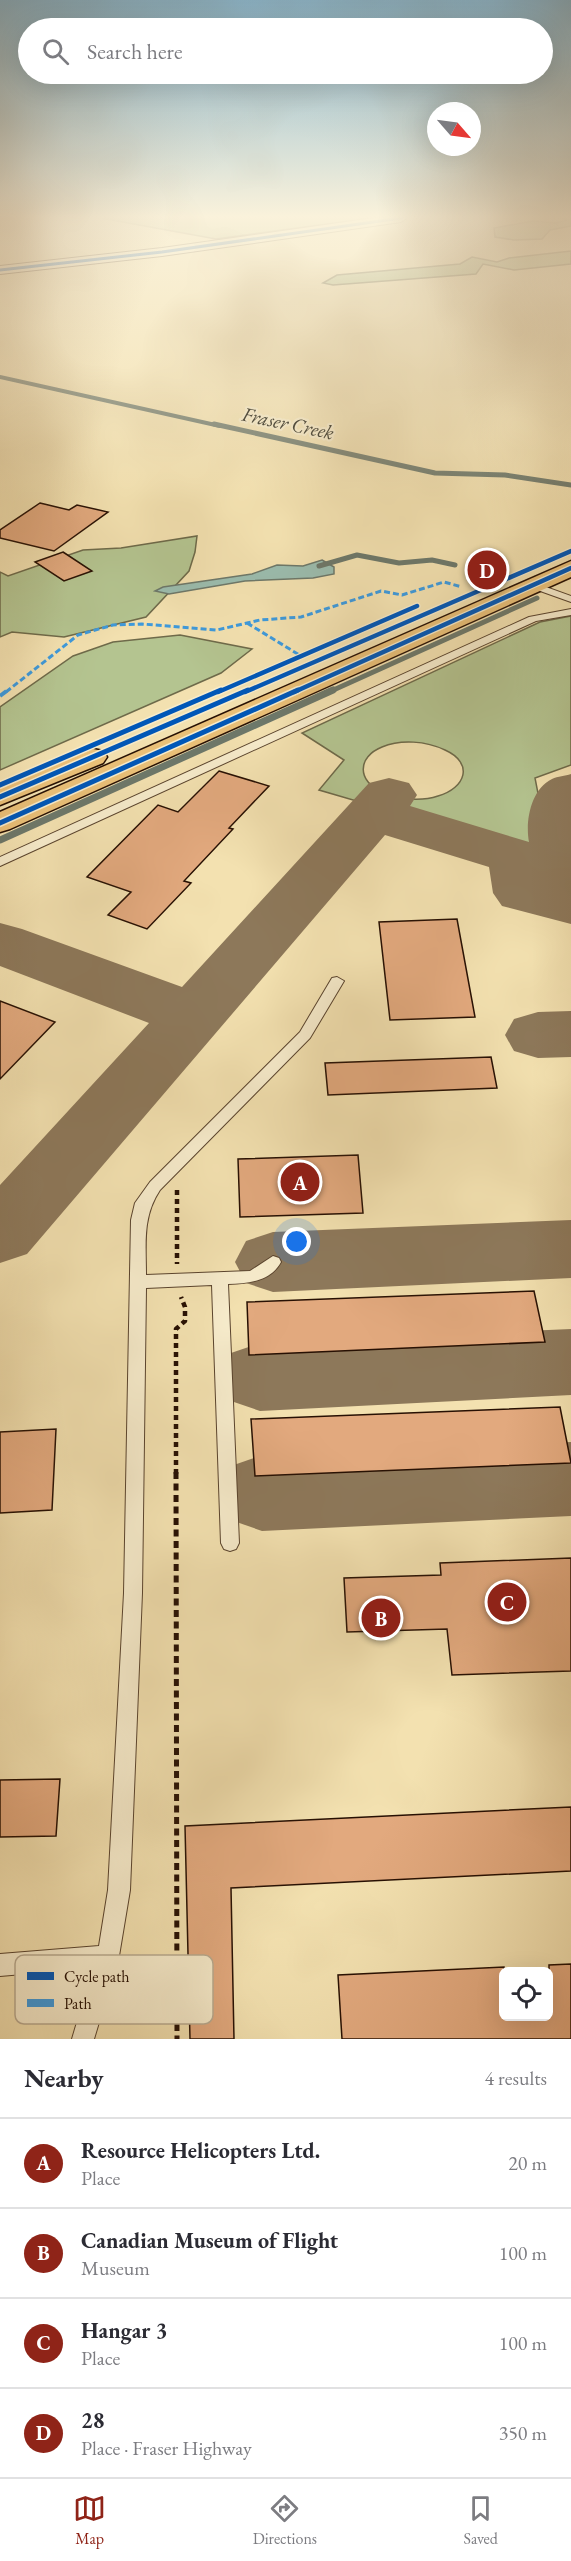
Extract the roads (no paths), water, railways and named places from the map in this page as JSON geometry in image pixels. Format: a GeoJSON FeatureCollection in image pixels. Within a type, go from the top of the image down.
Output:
{"type":"FeatureCollection","features":[{"type":"Feature","properties":{"kind":"main road"},"geometry":{"type":"LineString","coordinates":[[0,797],[571,551]]}},
{"type":"Feature","properties":{"kind":"main road"},"geometry":{"type":"LineString","coordinates":[[0,823],[571,568]]}},
{"type":"Feature","properties":{"kind":"lane"},"geometry":{"type":"LineString","coordinates":[[532,585],[571,599]]}},
{"type":"Feature","properties":{"kind":"lane"},"geometry":{"type":"LineString","coordinates":[[0,862],[533,619],[571,612]]}},
{"type":"Feature","properties":{"kind":"lane"},"geometry":{"type":"LineString","coordinates":[[108,1955],[119,1890],[133,1593],[139,1220],[143,1203],[156,1186],[305,1035],[337,981]]}},
{"type":"Feature","properties":{"kind":"lane"},"geometry":{"type":"LineString","coordinates":[[138,1282],[254,1277],[273,1262]]}},
{"type":"Feature","properties":{"kind":"lane"},"geometry":{"type":"LineString","coordinates":[[220,1278],[230,1543]]}},
{"type":"Feature","properties":{"kind":"lane"},"geometry":{"type":"LineString","coordinates":[[0,1965],[15,1964]]}},
{"type":"Feature","properties":{"kind":"lane"},"geometry":{"type":"LineString","coordinates":[[83,2039],[88,2024]]}},
{"type":"Feature","properties":{"kind":"waterway","name":"Fraser Creek"},"geometry":{"type":"LineString","coordinates":[[0,377],[220,426]]}},
{"type":"Feature","properties":{"kind":"waterway","name":"Fraser Creek"},"geometry":{"type":"LineString","coordinates":[[214,424],[435,473],[505,475],[571,485]]}},
{"type":"Feature","properties":{"kind":"waterway"},"geometry":{"type":"LineString","coordinates":[[319,566],[357,555],[399,563],[432,560],[455,565]]}},
{"type":"Feature","properties":{"kind":"waterway"},"geometry":{"type":"LineString","coordinates":[[329,692],[537,598]]}},
{"type":"Feature","properties":{"kind":"waterway"},"geometry":{"type":"LineString","coordinates":[[0,840],[333,690]]}},
{"type":"Feature","properties":{"kind":"place","name":"28"},"geometry":{"type":"Point","coordinates":[487,570]}},
{"type":"Feature","properties":{"kind":"place","name":"Resource Helicopters Ltd."},"geometry":{"type":"Point","coordinates":[300,1182]}},
{"type":"Feature","properties":{"kind":"place","name":"Hangar 3"},"geometry":{"type":"Point","coordinates":[507,1602]}},
{"type":"Feature","properties":{"kind":"place","name":"Canadian Museum of Flight"},"geometry":{"type":"Point","coordinates":[381,1618]}}]}
